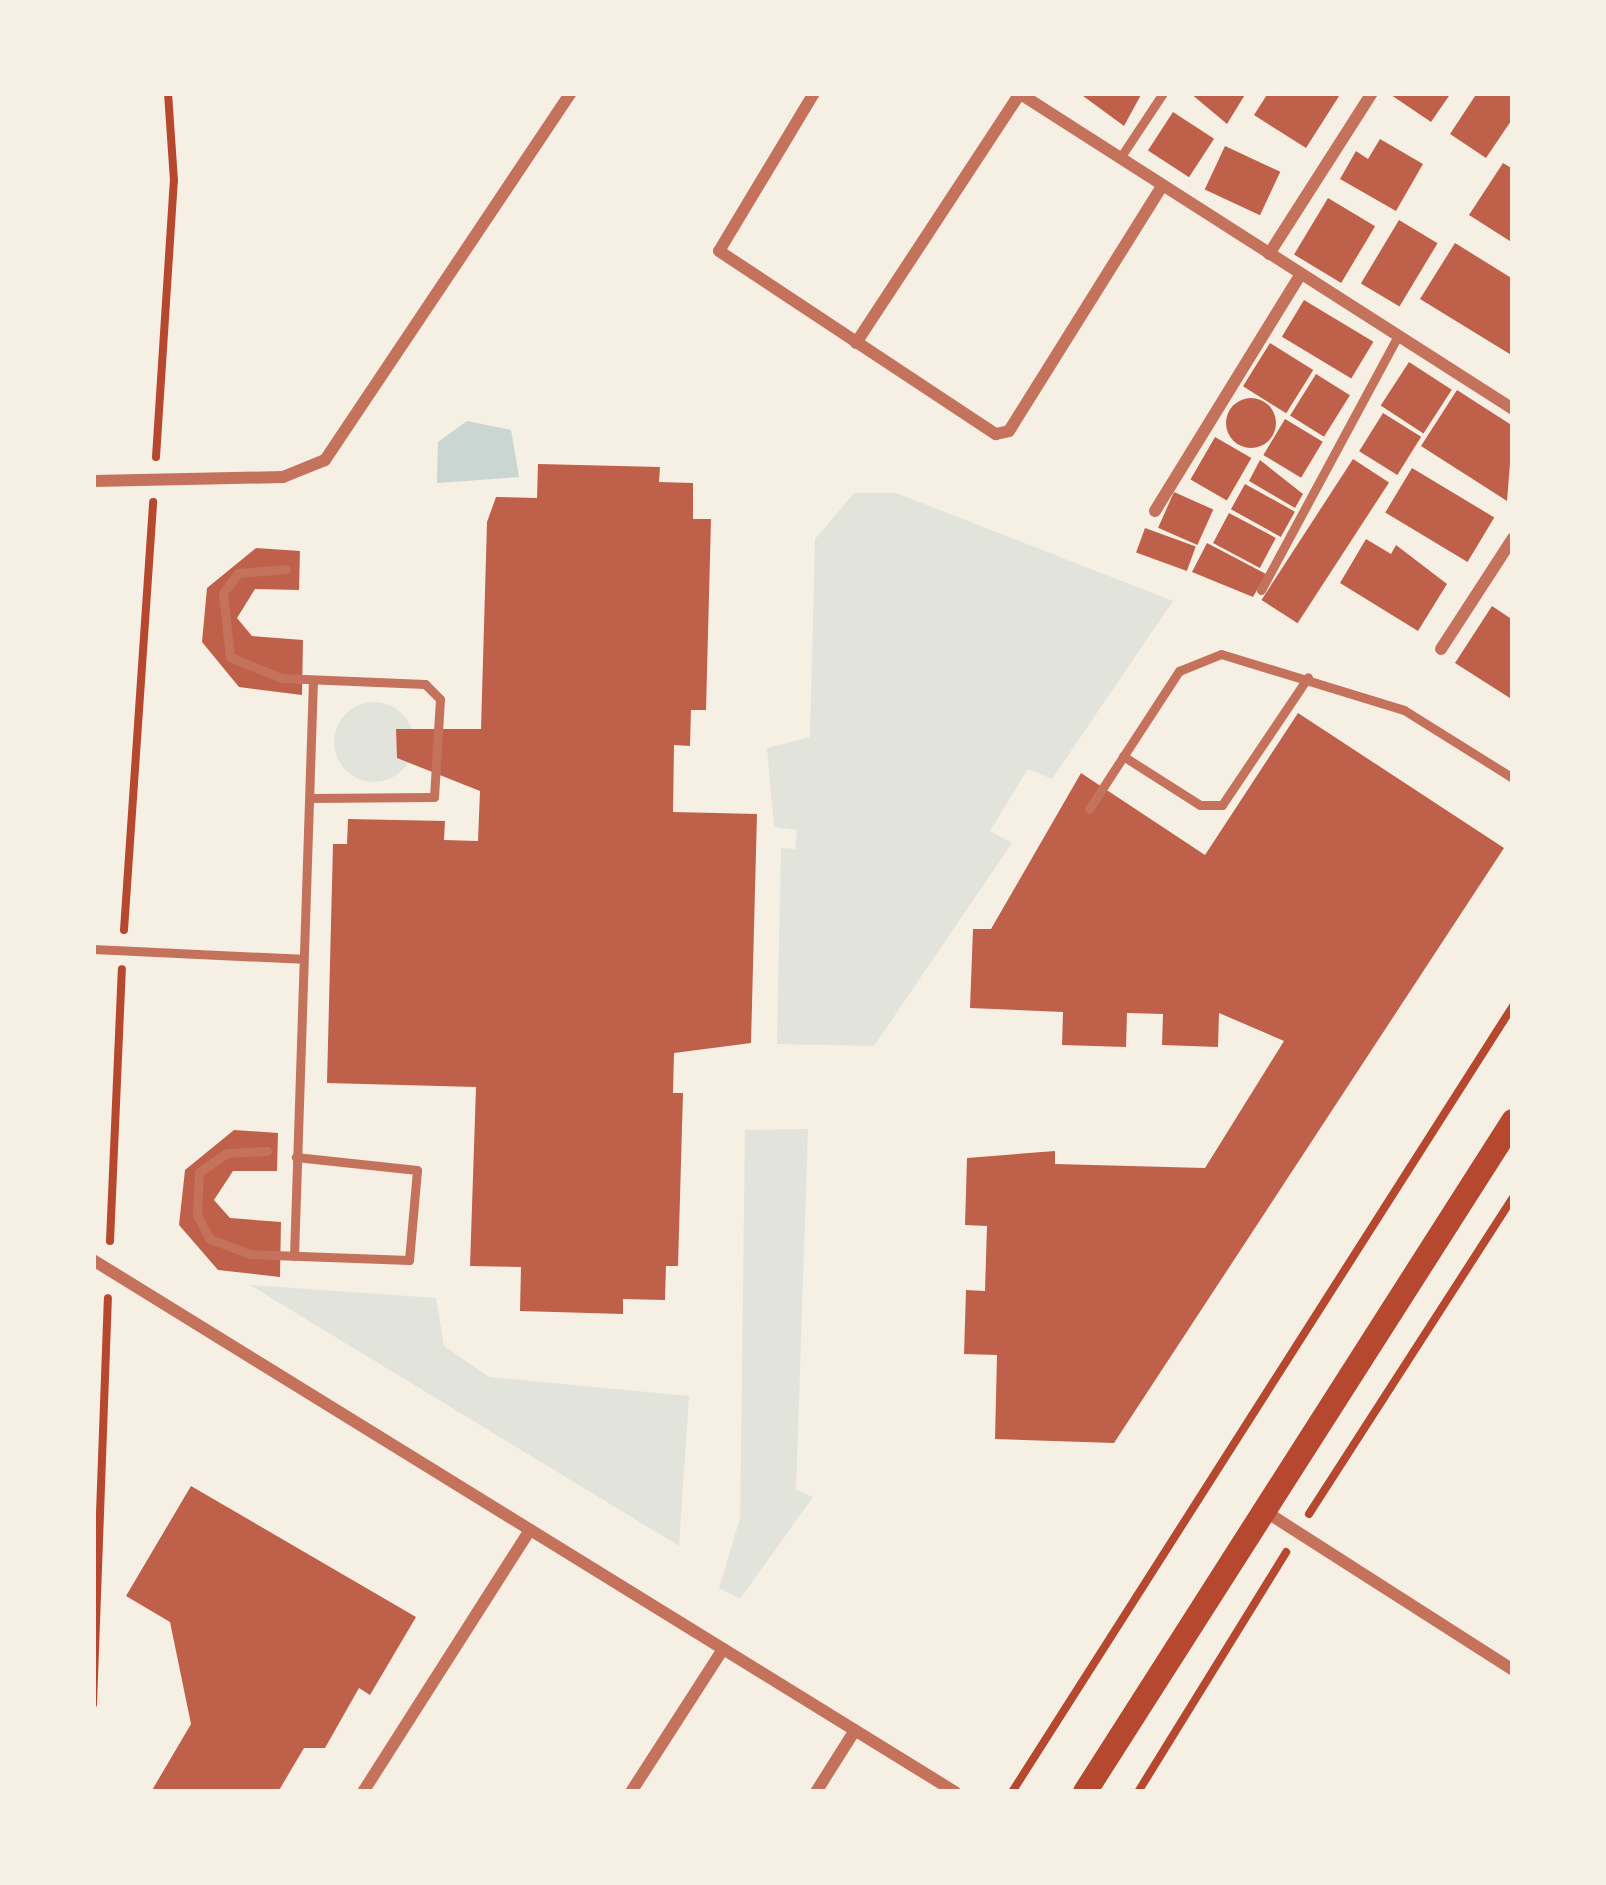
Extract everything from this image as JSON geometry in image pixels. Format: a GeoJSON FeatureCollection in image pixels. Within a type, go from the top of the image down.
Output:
{"type":"FeatureCollection","features":[{"type":"Feature","properties":{"kind":"main road"},"geometry":{"type":"LineString","coordinates":[[1085,1792],[1513,1121]]}},
{"type":"Feature","properties":{"kind":"street"},"geometry":{"type":"LineString","coordinates":[[93,481],[283,477],[325,460],[571,93]]}},
{"type":"Feature","properties":{"kind":"street"},"geometry":{"type":"LineString","coordinates":[[814,93],[718,251],[856,343],[1006,434],[1162,186]]}},
{"type":"Feature","properties":{"kind":"street"},"geometry":{"type":"LineString","coordinates":[[856,343],[1020,93],[1513,409]]}},
{"type":"Feature","properties":{"kind":"street"},"geometry":{"type":"LineString","coordinates":[[1269,254],[1372,93]]}},
{"type":"Feature","properties":{"kind":"street"},"geometry":{"type":"LineString","coordinates":[[1155,511],[1300,274]]}},
{"type":"Feature","properties":{"kind":"street"},"geometry":{"type":"LineString","coordinates":[[1441,649],[1513,538]]}},
{"type":"Feature","properties":{"kind":"street"},"geometry":{"type":"LineString","coordinates":[[93,1260],[955,1792]]}},
{"type":"Feature","properties":{"kind":"street"},"geometry":{"type":"LineString","coordinates":[[1263,1510],[1513,1670]]}},
{"type":"Feature","properties":{"kind":"street"},"geometry":{"type":"LineString","coordinates":[[363,1792],[530,1530]]}},
{"type":"Feature","properties":{"kind":"street"},"geometry":{"type":"LineString","coordinates":[[631,1792],[723,1649]]}},
{"type":"Feature","properties":{"kind":"street"},"geometry":{"type":"LineString","coordinates":[[816,1792],[855,1730]]}},
{"type":"Feature","properties":{"kind":"lane"},"geometry":{"type":"LineString","coordinates":[[1120,158],[1162,93]]}},
{"type":"Feature","properties":{"kind":"lane"},"geometry":{"type":"LineString","coordinates":[[1261,590],[1398,336]]}},
{"type":"Feature","properties":{"kind":"lane"},"geometry":{"type":"LineString","coordinates":[[286,569],[230,581],[217,611],[222,642],[244,668],[313,680],[434,686],[439,744],[427,802],[310,798]]}},
{"type":"Feature","properties":{"kind":"lane"},"geometry":{"type":"LineString","coordinates":[[1089,809],[1196,659],[1249,658],[1420,718],[1513,778]]}},
{"type":"Feature","properties":{"kind":"lane"},"geometry":{"type":"LineString","coordinates":[[1123,756],[1200,805],[1222,805],[1308,677]]}},
{"type":"Feature","properties":{"kind":"lane"},"geometry":{"type":"LineString","coordinates":[[294,1256],[313,680]]}},
{"type":"Feature","properties":{"kind":"lane"},"geometry":{"type":"LineString","coordinates":[[93,949],[302,958]]}},
{"type":"Feature","properties":{"kind":"lane"},"geometry":{"type":"LineString","coordinates":[[267,1150],[205,1165],[197,1215],[222,1247],[294,1256],[410,1260],[417,1170],[402,1161],[296,1156]]}},
{"type":"Feature","properties":{"kind":"path"},"geometry":{"type":"LineString","coordinates":[[93,1704],[123,950],[174,182],[168,93]]}},
{"type":"Feature","properties":{"kind":"path"},"geometry":{"type":"LineString","coordinates":[[1012,1792],[1513,1006]]}},
{"type":"Feature","properties":{"kind":"path"},"geometry":{"type":"LineString","coordinates":[[1138,1792],[1513,1198]]}},
{"type":"Feature","properties":{"kind":"shaded area"},"geometry":{"type":"Polygon","coordinates":[[[467,421],[511,430],[519,477],[437,483],[438,442],[467,421]]]}},
{"type":"Feature","properties":{"kind":"shaded area"},"geometry":{"type":"Polygon","coordinates":[[[854,493],[896,493],[1173,601],[1052,779],[1028,769],[990,831],[1012,843],[874,1046],[777,1044],[781,848],[795,849],[797,830],[774,827],[767,748],[810,737],[815,539],[854,493]]]}},
{"type":"Feature","properties":{"kind":"shaded area"},"geometry":{"type":"Polygon","coordinates":[[[374,702],[402,714],[414,742],[402,770],[374,782],[346,770],[334,742],[346,714],[374,702]]]}},
{"type":"Feature","properties":{"kind":"shaded area"},"geometry":{"type":"Polygon","coordinates":[[[808,1129],[796,1490],[813,1497],[740,1599],[719,1588],[740,1518],[745,1130],[808,1129]]]}},
{"type":"Feature","properties":{"kind":"shaded area"},"geometry":{"type":"Polygon","coordinates":[[[250,1285],[436,1298],[444,1346],[489,1377],[689,1396],[679,1546],[250,1285]]]}},
{"type":"Feature","properties":{"kind":"building"},"geometry":{"type":"Polygon","coordinates":[[[1079,93],[1142,93],[1124,126],[1079,93]]]}},
{"type":"Feature","properties":{"kind":"building"},"geometry":{"type":"Polygon","coordinates":[[[1190,93],[1246,93],[1227,124],[1190,93]]]}},
{"type":"Feature","properties":{"kind":"building"},"geometry":{"type":"Polygon","coordinates":[[[1268,93],[1341,93],[1306,148],[1254,115],[1268,93]]]}},
{"type":"Feature","properties":{"kind":"building"},"geometry":{"type":"Polygon","coordinates":[[[1388,93],[1451,93],[1431,122],[1388,93]]]}},
{"type":"Feature","properties":{"kind":"building"},"geometry":{"type":"Polygon","coordinates":[[[1477,93],[1513,93],[1513,118],[1486,158],[1450,134],[1477,93]]]}},
{"type":"Feature","properties":{"kind":"building"},"geometry":{"type":"Polygon","coordinates":[[[1173,112],[1214,139],[1189,177],[1148,151],[1173,112]]]}},
{"type":"Feature","properties":{"kind":"building"},"geometry":{"type":"Polygon","coordinates":[[[1380,139],[1423,164],[1396,211],[1340,179],[1356,151],[1368,159],[1380,139]]]}},
{"type":"Feature","properties":{"kind":"building"},"geometry":{"type":"Polygon","coordinates":[[[1225,146],[1280,172],[1260,215],[1205,190],[1225,146]]]}},
{"type":"Feature","properties":{"kind":"building"},"geometry":{"type":"Polygon","coordinates":[[[1503,163],[1513,169],[1513,243],[1469,215],[1503,163]]]}},
{"type":"Feature","properties":{"kind":"building"},"geometry":{"type":"Polygon","coordinates":[[[1328,198],[1375,226],[1341,283],[1294,255],[1328,198]]]}},
{"type":"Feature","properties":{"kind":"building"},"geometry":{"type":"Polygon","coordinates":[[[1399,220],[1438,243],[1399,307],[1361,283],[1399,220]]]}},
{"type":"Feature","properties":{"kind":"building"},"geometry":{"type":"Polygon","coordinates":[[[1455,243],[1513,279],[1513,356],[1420,299],[1455,243]]]}},
{"type":"Feature","properties":{"kind":"building"},"geometry":{"type":"Polygon","coordinates":[[[1304,300],[1373,342],[1351,379],[1282,337],[1304,300]]]}},
{"type":"Feature","properties":{"kind":"building"},"geometry":{"type":"Polygon","coordinates":[[[1270,343],[1313,370],[1286,413],[1243,386],[1270,343]]]}},
{"type":"Feature","properties":{"kind":"building"},"geometry":{"type":"Polygon","coordinates":[[[1409,362],[1452,390],[1423,433],[1381,406],[1409,362]]]}},
{"type":"Feature","properties":{"kind":"building"},"geometry":{"type":"Polygon","coordinates":[[[1316,374],[1350,395],[1324,437],[1290,416],[1316,374]]]}},
{"type":"Feature","properties":{"kind":"building"},"geometry":{"type":"Polygon","coordinates":[[[1457,390],[1513,426],[1507,501],[1421,446],[1457,390]]]}},
{"type":"Feature","properties":{"kind":"building"},"geometry":{"type":"Polygon","coordinates":[[[1241,399],[1261,399],[1275,413],[1275,433],[1261,447],[1241,447],[1227,433],[1227,413],[1241,399]]]}},
{"type":"Feature","properties":{"kind":"building"},"geometry":{"type":"Polygon","coordinates":[[[1383,413],[1421,437],[1397,475],[1359,451],[1383,413]]]}},
{"type":"Feature","properties":{"kind":"building"},"geometry":{"type":"Polygon","coordinates":[[[1285,419],[1323,442],[1301,478],[1263,455],[1285,419]]]}},
{"type":"Feature","properties":{"kind":"building"},"geometry":{"type":"Polygon","coordinates":[[[1215,437],[1251,458],[1227,500],[1190,479],[1215,437]]]}},
{"type":"Feature","properties":{"kind":"building"},"geometry":{"type":"Polygon","coordinates":[[[1353,459],[1389,482],[1298,623],[1262,600],[1353,459]]]}},
{"type":"Feature","properties":{"kind":"building"},"geometry":{"type":"Polygon","coordinates":[[[1260,460],[1303,494],[1295,508],[1249,481],[1260,460]]]}},
{"type":"Feature","properties":{"kind":"building"},"geometry":{"type":"Polygon","coordinates":[[[538,464],[660,467],[659,482],[693,483],[693,519],[711,519],[706,710],[691,710],[690,746],[674,745],[673,812],[757,814],[751,1043],[674,1053],[673,1093],[683,1093],[678,1266],[666,1266],[665,1300],[623,1299],[623,1314],[520,1311],[521,1267],[470,1266],[476,1087],[327,1083],[333,844],[347,844],[348,819],[445,821],[444,840],[478,841],[480,791],[397,758],[396,729],[481,729],[487,522],[496,497],[537,498],[538,464]]]}},
{"type":"Feature","properties":{"kind":"building"},"geometry":{"type":"Polygon","coordinates":[[[1412,468],[1494,517],[1468,562],[1385,513],[1412,468]]]}},
{"type":"Feature","properties":{"kind":"building"},"geometry":{"type":"Polygon","coordinates":[[[1245,484],[1295,512],[1281,537],[1231,509],[1245,484]]]}},
{"type":"Feature","properties":{"kind":"building"},"geometry":{"type":"Polygon","coordinates":[[[1174,492],[1213,509],[1197,545],[1158,528],[1174,492]]]}},
{"type":"Feature","properties":{"kind":"building"},"geometry":{"type":"Polygon","coordinates":[[[1229,513],[1276,538],[1260,568],[1213,543],[1229,513]]]}},
{"type":"Feature","properties":{"kind":"building"},"geometry":{"type":"Polygon","coordinates":[[[1145,528],[1196,546],[1187,571],[1136,552],[1145,528]]]}},
{"type":"Feature","properties":{"kind":"building"},"geometry":{"type":"Polygon","coordinates":[[[1366,539],[1391,554],[1396,545],[1447,584],[1418,631],[1340,583],[1366,539]]]}},
{"type":"Feature","properties":{"kind":"building"},"geometry":{"type":"Polygon","coordinates":[[[1207,543],[1266,574],[1253,597],[1192,572],[1207,543]]]}},
{"type":"Feature","properties":{"kind":"building"},"geometry":{"type":"Polygon","coordinates":[[[256,548],[300,551],[299,590],[255,589],[237,618],[252,636],[303,640],[302,695],[239,687],[202,642],[207,588],[256,548]]]}},
{"type":"Feature","properties":{"kind":"building"},"geometry":{"type":"Polygon","coordinates":[[[1492,606],[1513,620],[1513,700],[1455,663],[1492,606]]]}},
{"type":"Feature","properties":{"kind":"building"},"geometry":{"type":"Polygon","coordinates":[[[1298,713],[1504,848],[1114,1443],[995,1439],[997,1355],[964,1354],[966,1290],[985,1291],[987,1226],[965,1225],[967,1158],[1055,1151],[1055,1164],[1205,1168],[1284,1041],[1219,1013],[1218,1047],[1162,1045],[1163,1014],[1127,1013],[1126,1047],[1062,1045],[1063,1012],[970,1008],[973,929],[991,929],[1081,773],[1205,855],[1298,713]]]}},
{"type":"Feature","properties":{"kind":"building"},"geometry":{"type":"Polygon","coordinates":[[[234,1130],[278,1133],[277,1171],[233,1171],[214,1200],[230,1218],[281,1222],[280,1277],[218,1270],[179,1225],[185,1170],[234,1130]]]}},
{"type":"Feature","properties":{"kind":"building"},"geometry":{"type":"Polygon","coordinates":[[[191,1486],[416,1617],[370,1695],[359,1688],[325,1748],[304,1748],[278,1792],[151,1792],[191,1724],[170,1622],[126,1596],[191,1486]]]}}]}
